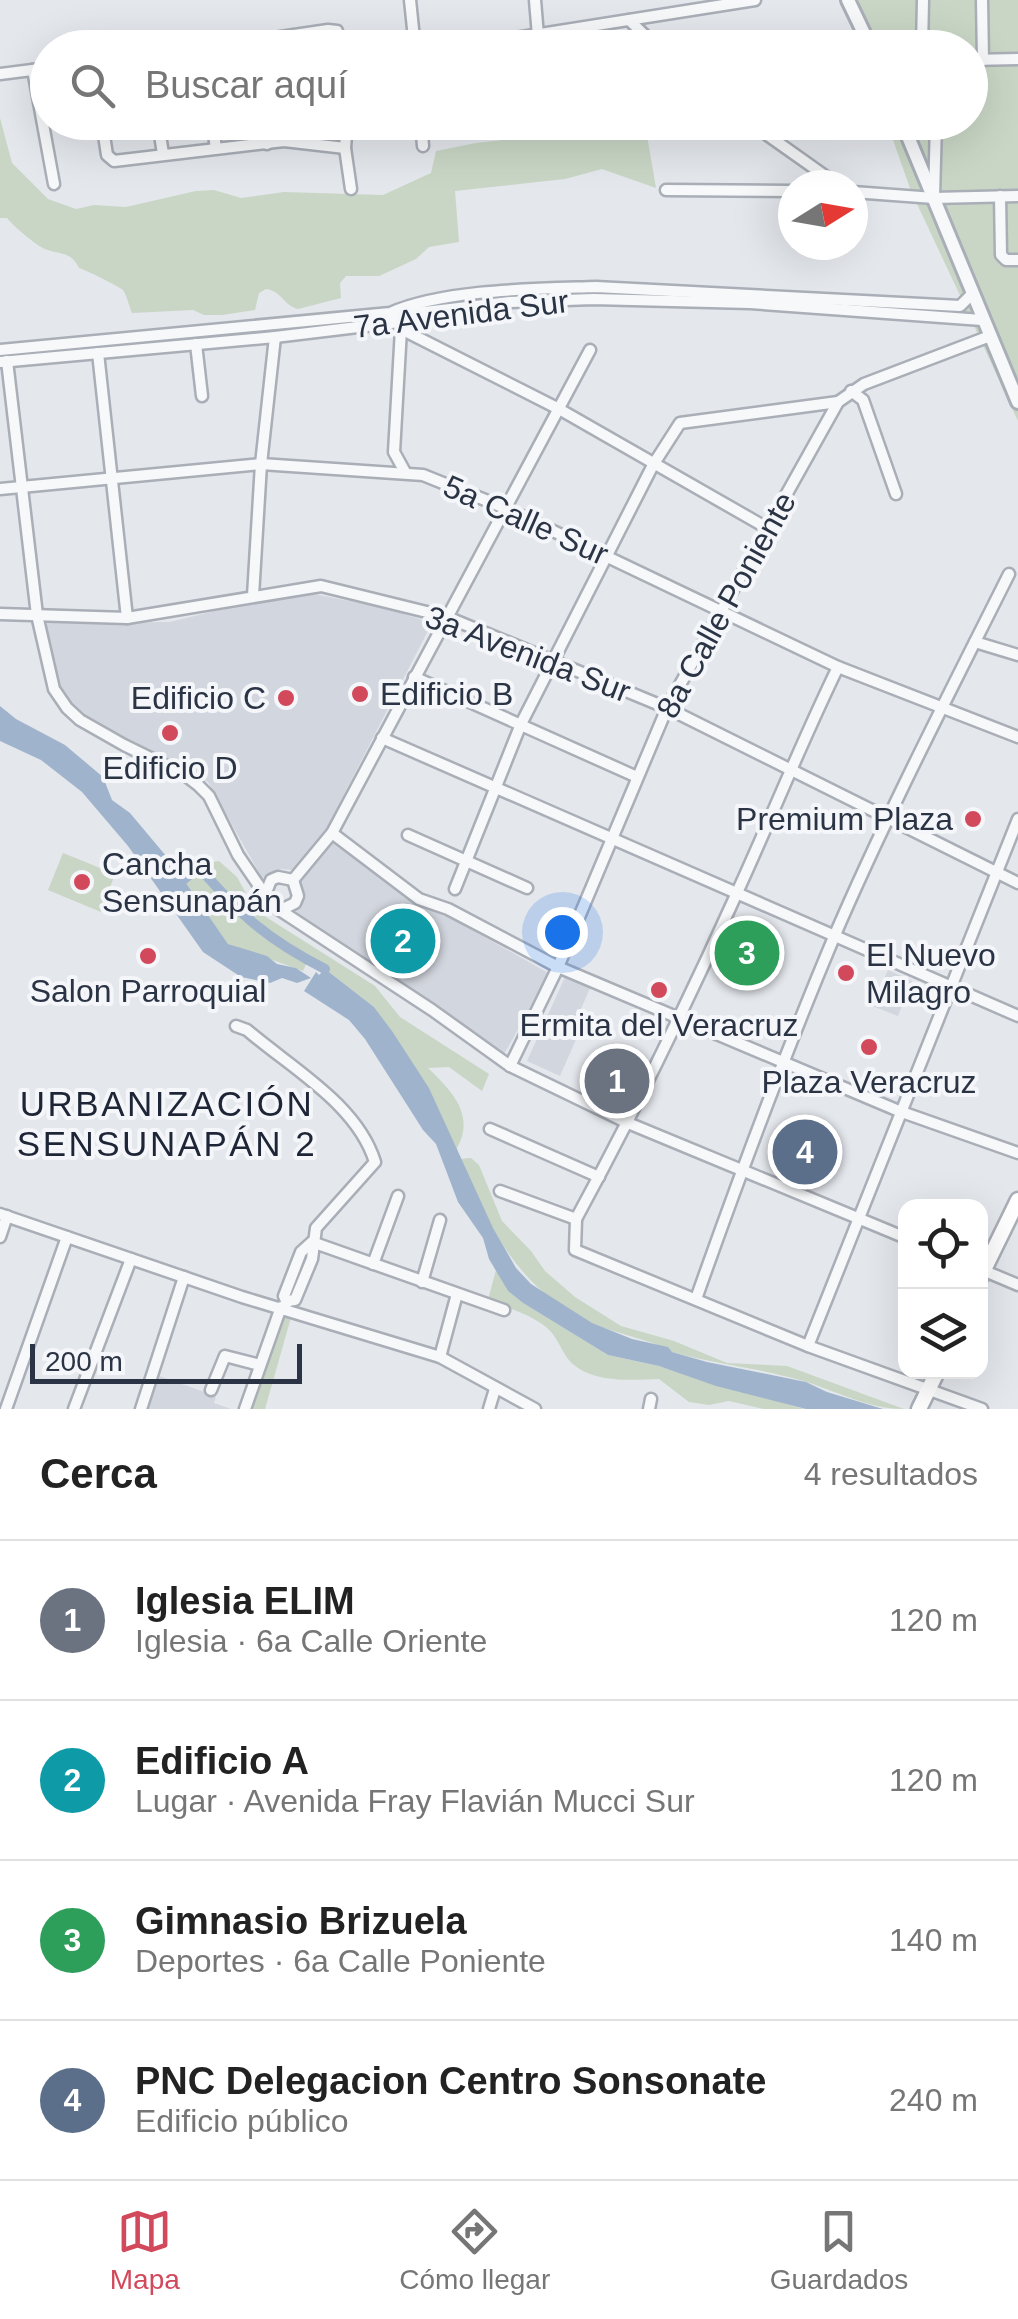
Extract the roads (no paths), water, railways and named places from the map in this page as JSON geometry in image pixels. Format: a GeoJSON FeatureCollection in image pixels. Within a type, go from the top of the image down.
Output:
{"type":"FeatureCollection","features":[{"type":"Feature","properties":{"kind":"main road"},"geometry":{"type":"LineString","coordinates":[[988,1260],[1018,1200]]}},
{"type":"Feature","properties":{"kind":"main road"},"geometry":{"type":"LineString","coordinates":[[919,1409],[934,1379]]}},
{"type":"Feature","properties":{"kind":"street"},"geometry":{"type":"LineString","coordinates":[[410,0],[412,30]]}},
{"type":"Feature","properties":{"kind":"street"},"geometry":{"type":"LineString","coordinates":[[534,0],[537,30]]}},
{"type":"Feature","properties":{"kind":"street"},"geometry":{"type":"LineString","coordinates":[[563,30],[755,0]]}},
{"type":"Feature","properties":{"kind":"street"},"geometry":{"type":"LineString","coordinates":[[848,0],[862,30]]}},
{"type":"Feature","properties":{"kind":"street"},"geometry":{"type":"LineString","coordinates":[[922,0],[922,30]]}},
{"type":"Feature","properties":{"kind":"street"},"geometry":{"type":"LineString","coordinates":[[982,0],[982,30]]}},
{"type":"Feature","properties":{"kind":"street"},"geometry":{"type":"LineString","coordinates":[[629,20],[639,30]]}},
{"type":"Feature","properties":{"kind":"street"},"geometry":{"type":"LineString","coordinates":[[988,60],[1018,59]]}},
{"type":"Feature","properties":{"kind":"street"},"geometry":{"type":"LineString","coordinates":[[0,74],[30,70]]}},
{"type":"Feature","properties":{"kind":"street"},"geometry":{"type":"LineString","coordinates":[[46,140],[54,184]]}},
{"type":"Feature","properties":{"kind":"street"},"geometry":{"type":"LineString","coordinates":[[105,140],[109,159],[284,142],[345,148]]}},
{"type":"Feature","properties":{"kind":"street"},"geometry":{"type":"LineString","coordinates":[[160,140],[162,154]]}},
{"type":"Feature","properties":{"kind":"street"},"geometry":{"type":"LineString","coordinates":[[215,140],[216,148]]}},
{"type":"Feature","properties":{"kind":"street"},"geometry":{"type":"LineString","coordinates":[[266,140],[267,144]]}},
{"type":"Feature","properties":{"kind":"street"},"geometry":{"type":"LineString","coordinates":[[345,140],[352,188]]}},
{"type":"Feature","properties":{"kind":"street"},"geometry":{"type":"LineString","coordinates":[[424,140],[424,146]]}},
{"type":"Feature","properties":{"kind":"street"},"geometry":{"type":"LineString","coordinates":[[774,140],[817,170]]}},
{"type":"Feature","properties":{"kind":"street"},"geometry":{"type":"LineString","coordinates":[[910,140],[1018,402]]}},
{"type":"Feature","properties":{"kind":"street"},"geometry":{"type":"LineString","coordinates":[[934,198],[936,140]]}},
{"type":"Feature","properties":{"kind":"street"},"geometry":{"type":"LineString","coordinates":[[666,190],[778,191]]}},
{"type":"Feature","properties":{"kind":"street"},"geometry":{"type":"LineString","coordinates":[[868,193],[934,198],[1018,196]]}},
{"type":"Feature","properties":{"kind":"street"},"geometry":{"type":"LineString","coordinates":[[1000,196],[1001,255],[1006,260],[1018,260]]}},
{"type":"Feature","properties":{"kind":"street","name":"7a Avenida Sur"},"geometry":{"type":"LineString","coordinates":[[0,350],[397,321],[413,304],[578,287],[960,306],[972,294]]}},
{"type":"Feature","properties":{"kind":"street","name":"7a Avenida Sur"},"geometry":{"type":"LineString","coordinates":[[4,362],[275,337],[397,321],[416,313],[574,299],[750,303],[982,320]]}},
{"type":"Feature","properties":{"kind":"street"},"geometry":{"type":"LineString","coordinates":[[405,472],[394,452],[397,321],[767,528]]}},
{"type":"Feature","properties":{"kind":"street","name":"8a Calle Poniente"},"geometry":{"type":"LineString","coordinates":[[510,1066],[558,966],[667,708],[838,402],[851,391],[990,336]]}},
{"type":"Feature","properties":{"kind":"street"},"geometry":{"type":"LineString","coordinates":[[253,596],[261,464],[275,337]]}},
{"type":"Feature","properties":{"kind":"street"},"geometry":{"type":"LineString","coordinates":[[196,344],[202,396]]}},
{"type":"Feature","properties":{"kind":"street"},"geometry":{"type":"LineString","coordinates":[[293,880],[332,834],[590,350]]}},
{"type":"Feature","properties":{"kind":"street"},"geometry":{"type":"LineString","coordinates":[[98,353],[127,618]]}},
{"type":"Feature","properties":{"kind":"street"},"geometry":{"type":"LineString","coordinates":[[4,362],[37,615],[54,688],[67,708],[95,729],[185,774],[209,796],[238,855],[265,895],[510,1066],[628,1123],[898,1235]]}},
{"type":"Feature","properties":{"kind":"street"},"geometry":{"type":"LineString","coordinates":[[851,391],[863,400],[896,494]]}},
{"type":"Feature","properties":{"kind":"street"},"geometry":{"type":"LineString","coordinates":[[455,889],[521,724],[654,465],[680,423],[838,402]]}},
{"type":"Feature","properties":{"kind":"street","name":"5a Calle Sur"},"geometry":{"type":"LineString","coordinates":[[0,489],[261,464],[405,472],[436,478],[838,667],[1018,737]]}},
{"type":"Feature","properties":{"kind":"street"},"geometry":{"type":"LineString","coordinates":[[696,1299],[783,1062],[835,935],[1009,574]]}},
{"type":"Feature","properties":{"kind":"street","name":"3a Avenida Sur"},"geometry":{"type":"LineString","coordinates":[[0,614],[127,618],[322,586],[447,617],[667,708],[1018,883]]}},
{"type":"Feature","properties":{"kind":"street"},"geometry":{"type":"LineString","coordinates":[[975,642],[1018,655]]}},
{"type":"Feature","properties":{"kind":"street"},"geometry":{"type":"LineString","coordinates":[[838,667],[788,770],[679,1018],[576,1220],[575,1250],[808,1346],[982,1409]]}},
{"type":"Feature","properties":{"kind":"street"},"geometry":{"type":"LineString","coordinates":[[414,677],[636,777]]}},
{"type":"Feature","properties":{"kind":"street"},"geometry":{"type":"LineString","coordinates":[[382,738],[1018,1016]]}},
{"type":"Feature","properties":{"kind":"street"},"geometry":{"type":"LineString","coordinates":[[808,1346],[1018,819]]}},
{"type":"Feature","properties":{"kind":"street"},"geometry":{"type":"LineString","coordinates":[[332,834],[419,898],[448,908],[558,966],[899,1111],[1018,1153]]}},
{"type":"Feature","properties":{"kind":"street"},"geometry":{"type":"LineString","coordinates":[[408,835],[527,888]]}},
{"type":"Feature","properties":{"kind":"street"},"geometry":{"type":"LineString","coordinates":[[265,895],[271,880],[293,880]]}},
{"type":"Feature","properties":{"kind":"street"},"geometry":{"type":"LineString","coordinates":[[282,910],[295,904],[298,896],[293,880]]}},
{"type":"Feature","properties":{"kind":"street"},"geometry":{"type":"LineString","coordinates":[[236,1026],[247,1030],[340,1107],[359,1130],[374,1156],[375,1166],[316,1228],[312,1259],[295,1300],[284,1306],[245,1409]]}},
{"type":"Feature","properties":{"kind":"street"},"geometry":{"type":"LineString","coordinates":[[490,1128],[599,1177]]}},
{"type":"Feature","properties":{"kind":"street"},"geometry":{"type":"LineString","coordinates":[[500,1191],[576,1220]]}},
{"type":"Feature","properties":{"kind":"street"},"geometry":{"type":"LineString","coordinates":[[373,1264],[398,1196]]}},
{"type":"Feature","properties":{"kind":"street"},"geometry":{"type":"LineString","coordinates":[[0,1237],[4,1215],[184,1277],[440,1356],[531,1408]]}},
{"type":"Feature","properties":{"kind":"street"},"geometry":{"type":"LineString","coordinates":[[422,1282],[440,1220]]}},
{"type":"Feature","properties":{"kind":"street"},"geometry":{"type":"LineString","coordinates":[[6,1409],[67,1237]]}},
{"type":"Feature","properties":{"kind":"street"},"geometry":{"type":"LineString","coordinates":[[312,1242],[504,1310]]}},
{"type":"Feature","properties":{"kind":"street"},"geometry":{"type":"LineString","coordinates":[[74,1409],[132,1259]]}},
{"type":"Feature","properties":{"kind":"street"},"geometry":{"type":"LineString","coordinates":[[988,1274],[1018,1284]]}},
{"type":"Feature","properties":{"kind":"street"},"geometry":{"type":"LineString","coordinates":[[141,1409],[184,1277]]}},
{"type":"Feature","properties":{"kind":"street"},"geometry":{"type":"LineString","coordinates":[[440,1356],[457,1294]]}},
{"type":"Feature","properties":{"kind":"street"},"geometry":{"type":"LineString","coordinates":[[212,1390],[224,1356],[260,1365]]}},
{"type":"Feature","properties":{"kind":"street"},"geometry":{"type":"LineString","coordinates":[[490,1409],[495,1390]]}},
{"type":"Feature","properties":{"kind":"water"},"geometry":{"type":"Polygon","coordinates":[[[0,706],[65,745],[103,777],[112,800],[130,813],[172,863],[228,944],[267,956],[311,978],[297,983],[282,978],[270,983],[241,977],[203,952],[128,846],[82,792],[41,760],[0,741],[0,706]]]}},
{"type":"Feature","properties":{"kind":"water"},"geometry":{"type":"Polygon","coordinates":[[[325,969],[374,1007],[392,1031],[429,1088],[493,1228],[516,1268],[531,1284],[592,1323],[632,1339],[707,1362],[806,1382],[883,1409],[806,1409],[608,1355],[523,1303],[508,1291],[489,1259],[483,1238],[458,1202],[436,1144],[365,1039],[349,1020],[304,991],[316,972],[319,975],[325,969]]]}},
{"type":"Feature","properties":{"kind":"waterway"},"geometry":{"type":"LineString","coordinates":[[176,886],[199,867],[256,925],[325,969]]}},
{"type":"Feature","properties":{"kind":"place","name":"Edificio B"},"geometry":{"type":"Point","coordinates":[360,694]}},
{"type":"Feature","properties":{"kind":"place","name":"Edificio C"},"geometry":{"type":"Point","coordinates":[286,698]}},
{"type":"Feature","properties":{"kind":"place","name":"Edificio D"},"geometry":{"type":"Point","coordinates":[170,733]}},
{"type":"Feature","properties":{"kind":"place","name":"Premium Plaza"},"geometry":{"type":"Point","coordinates":[973,819]}},
{"type":"Feature","properties":{"kind":"place","name":"Cancha Sensunapán"},"geometry":{"type":"Point","coordinates":[82,882]}},
{"type":"Feature","properties":{"kind":"place","name":"Edificio A"},"geometry":{"type":"Point","coordinates":[403,941]}},
{"type":"Feature","properties":{"kind":"place","name":"Gimnasio Brizuela"},"geometry":{"type":"Point","coordinates":[747,953]}},
{"type":"Feature","properties":{"kind":"place","name":"Salon Parroquial"},"geometry":{"type":"Point","coordinates":[148,956]}},
{"type":"Feature","properties":{"kind":"place","name":"El Nuevo Milagro"},"geometry":{"type":"Point","coordinates":[846,973]}},
{"type":"Feature","properties":{"kind":"place","name":"Ermita del Veracruz"},"geometry":{"type":"Point","coordinates":[659,990]}},
{"type":"Feature","properties":{"kind":"place","name":"Plaza Veracruz"},"geometry":{"type":"Point","coordinates":[869,1047]}},
{"type":"Feature","properties":{"kind":"place","name":"Iglesia ELIM"},"geometry":{"type":"Point","coordinates":[617,1081]}},
{"type":"Feature","properties":{"kind":"place","name":"PNC Delegacion Centro Sonsonate"},"geometry":{"type":"Point","coordinates":[805,1152]}},
{"type":"Feature","properties":{"kind":"district","name":"URBANIZACIÓN SENSUNAPÁN 2"},"geometry":{"type":"Point","coordinates":[167,1124]}}]}
